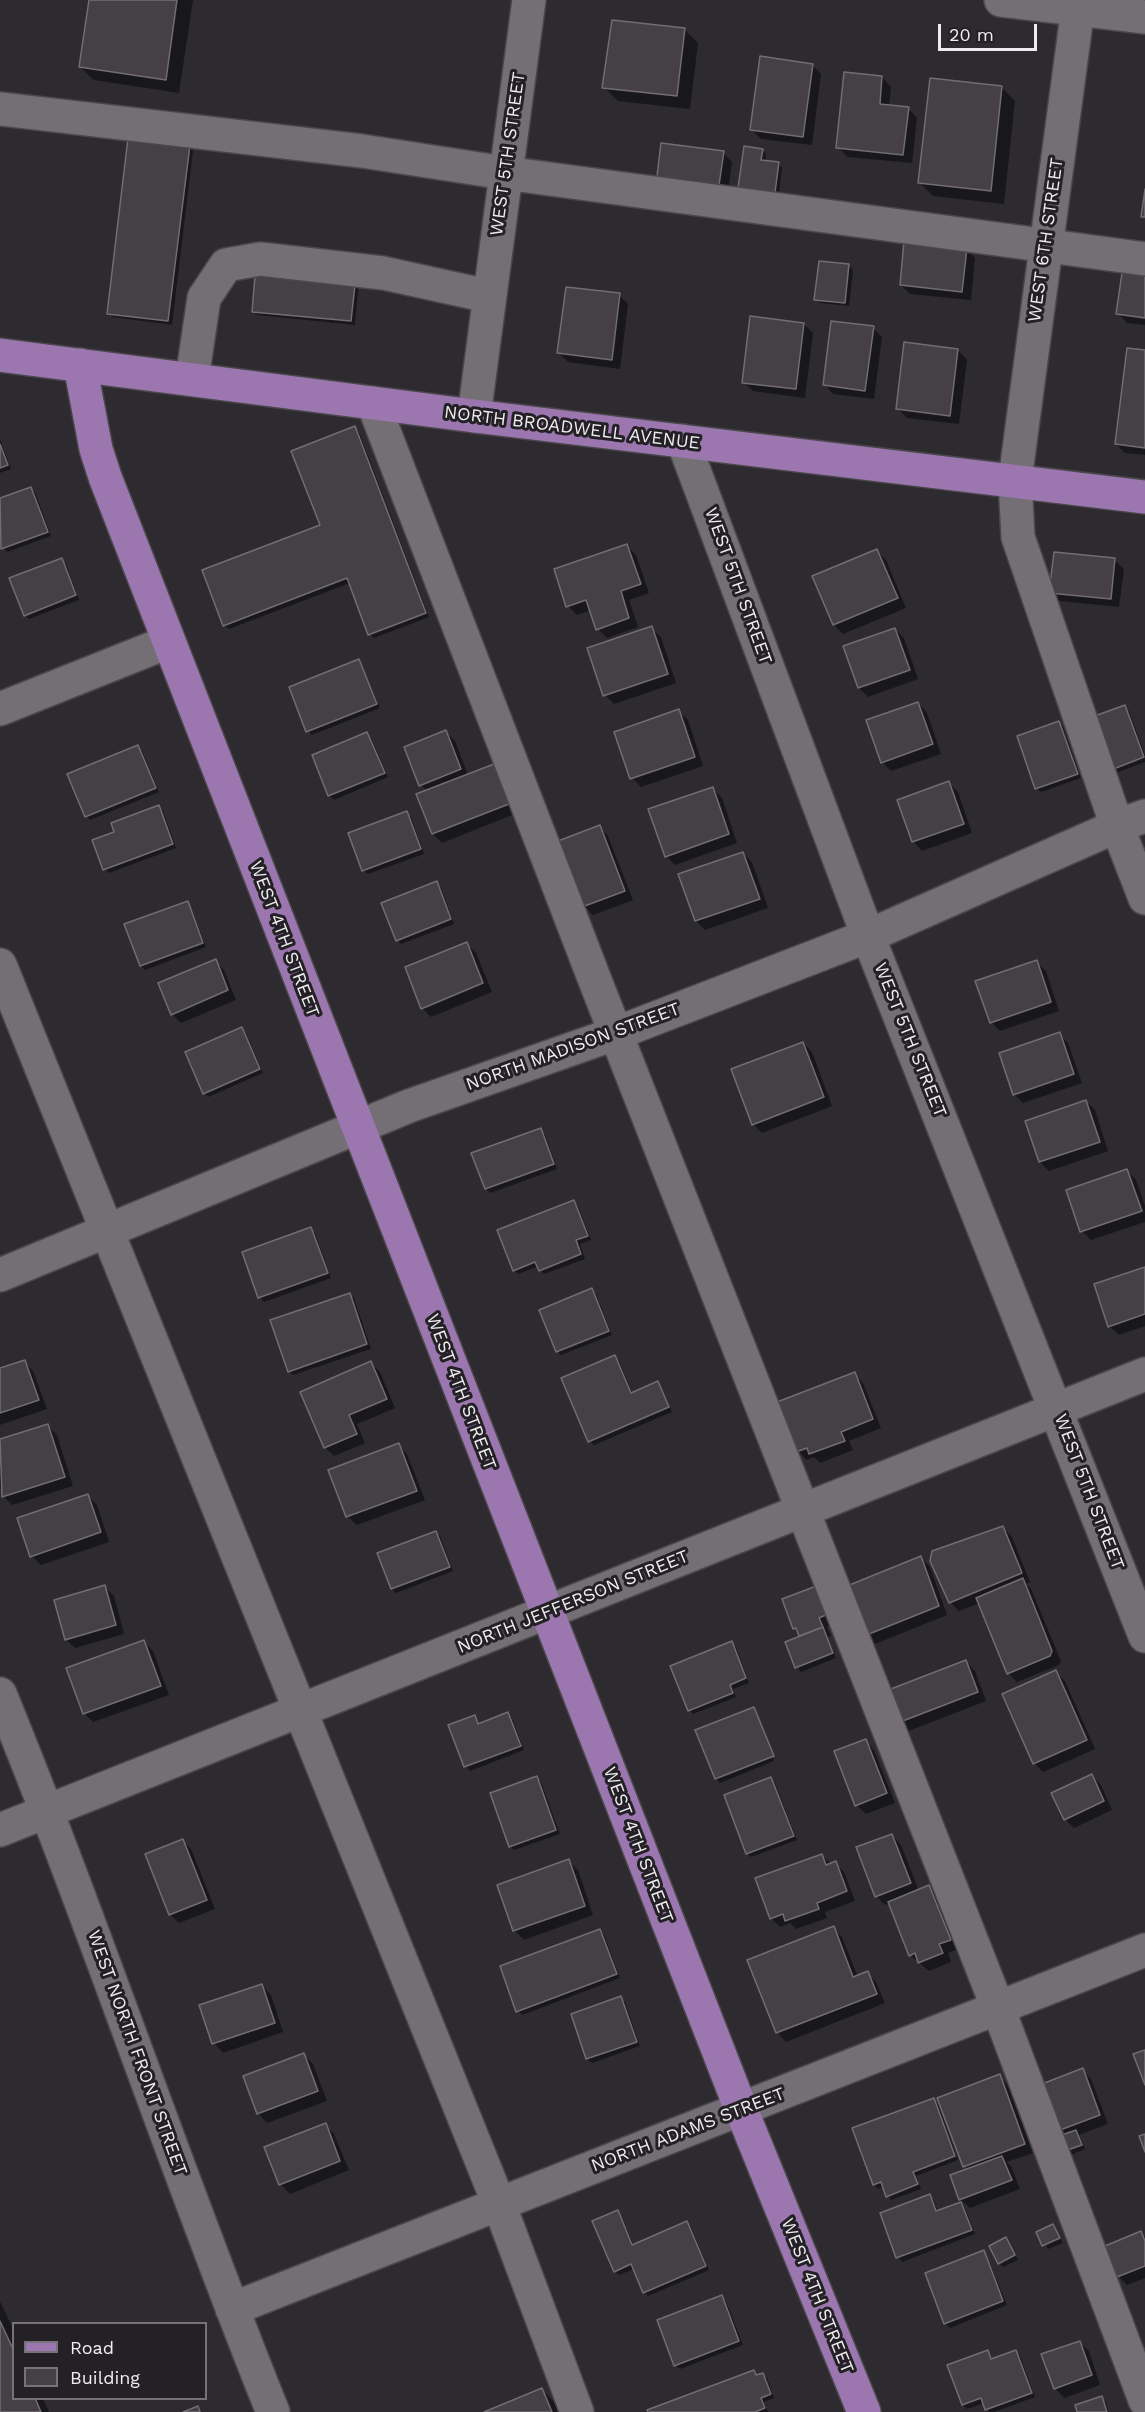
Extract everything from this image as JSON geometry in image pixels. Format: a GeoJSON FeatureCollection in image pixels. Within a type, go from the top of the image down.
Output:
{"type":"FeatureCollection","features":[{"type":"Feature","properties":{"kind":"main road","name":"NORTH BROADWELL AVENUE"},"geometry":{"type":"LineString","coordinates":[[0,355],[474,416],[1145,497]]}},
{"type":"Feature","properties":{"kind":"main road","name":"WEST 4TH STREET"},"geometry":{"type":"LineString","coordinates":[[80,365],[96,448],[105,477],[168,642],[741,2109],[864,2412]]}},
{"type":"Feature","properties":{"kind":"street","name":"WEST 5TH STREET"},"geometry":{"type":"LineString","coordinates":[[474,416],[488,296],[529,0]]}},
{"type":"Feature","properties":{"kind":"street"},"geometry":{"type":"LineString","coordinates":[[1001,0],[1078,5],[1145,17]]}},
{"type":"Feature","properties":{"kind":"street","name":"WEST 6TH STREET"},"geometry":{"type":"LineString","coordinates":[[1078,5],[1015,480],[1018,537],[1131,821],[1145,898]]}},
{"type":"Feature","properties":{"kind":"street"},"geometry":{"type":"LineString","coordinates":[[0,109],[362,151],[505,173],[1145,259]]}},
{"type":"Feature","properties":{"kind":"street"},"geometry":{"type":"LineString","coordinates":[[192,379],[204,298],[226,265],[260,259],[383,273],[488,296]]}},
{"type":"Feature","properties":{"kind":"street"},"geometry":{"type":"LineString","coordinates":[[373,403],[596,983],[998,2008],[1145,2400]]}},
{"type":"Feature","properties":{"kind":"street","name":"WEST 5TH STREET"},"geometry":{"type":"LineString","coordinates":[[683,441],[868,936],[1145,1636]]}},
{"type":"Feature","properties":{"kind":"street"},"geometry":{"type":"LineString","coordinates":[[0,709],[168,642]]}},
{"type":"Feature","properties":{"kind":"street","name":"NORTH MADISON STREET"},"geometry":{"type":"LineString","coordinates":[[0,1275],[410,1106],[617,1033],[868,936],[1131,821]]}},
{"type":"Feature","properties":{"kind":"street"},"geometry":{"type":"LineString","coordinates":[[0,965],[499,2204],[577,2412]]}},
{"type":"Feature","properties":{"kind":"street","name":"NORTH JEFFERSON STREET"},"geometry":{"type":"LineString","coordinates":[[0,1830],[1145,1374]]}},
{"type":"Feature","properties":{"kind":"street","name":"WEST NORTH FRONT STREET"},"geometry":{"type":"LineString","coordinates":[[0,1694],[48,1812],[232,2309],[273,2412]]}},
{"type":"Feature","properties":{"kind":"street","name":"NORTH ADAMS STREET"},"geometry":{"type":"LineString","coordinates":[[232,2309],[1145,1950]]}},
{"type":"Feature","properties":{"kind":"building"},"geometry":{"type":"Polygon","coordinates":[[[89,0],[177,0],[166,80],[79,67],[89,0]]]}},
{"type":"Feature","properties":{"kind":"building"},"geometry":{"type":"Polygon","coordinates":[[[612,20],[685,28],[677,96],[602,88],[612,20]]]}},
{"type":"Feature","properties":{"kind":"building"},"geometry":{"type":"Polygon","coordinates":[[[760,56],[813,64],[803,137],[750,130],[760,56]]]}},
{"type":"Feature","properties":{"kind":"building"},"geometry":{"type":"Polygon","coordinates":[[[844,72],[882,76],[880,104],[909,107],[903,155],[836,148],[844,72]]]}},
{"type":"Feature","properties":{"kind":"building"},"geometry":{"type":"Polygon","coordinates":[[[930,78],[1002,86],[991,191],[918,183],[930,78]]]}},
{"type":"Feature","properties":{"kind":"building"},"geometry":{"type":"Polygon","coordinates":[[[128,138],[190,145],[168,321],[107,314],[128,138]]]}},
{"type":"Feature","properties":{"kind":"building"},"geometry":{"type":"Polygon","coordinates":[[[661,143],[724,151],[718,192],[656,184],[661,143]]]}},
{"type":"Feature","properties":{"kind":"building"},"geometry":{"type":"Polygon","coordinates":[[[744,146],[763,149],[761,160],[779,162],[774,200],[737,195],[744,146]]]}},
{"type":"Feature","properties":{"kind":"building"},"geometry":{"type":"Polygon","coordinates":[[[1145,189],[1145,217],[1141,217],[1145,189]]]}},
{"type":"Feature","properties":{"kind":"building"},"geometry":{"type":"Polygon","coordinates":[[[904,241],[967,248],[962,292],[900,285],[904,241]]]}},
{"type":"Feature","properties":{"kind":"building"},"geometry":{"type":"Polygon","coordinates":[[[819,261],[849,264],[845,303],[814,300],[819,261]]]}},
{"type":"Feature","properties":{"kind":"building"},"geometry":{"type":"Polygon","coordinates":[[[256,264],[356,276],[351,321],[252,312],[256,264]]]}},
{"type":"Feature","properties":{"kind":"building"},"geometry":{"type":"Polygon","coordinates":[[[1123,266],[1145,269],[1145,318],[1116,314],[1123,266]]]}},
{"type":"Feature","properties":{"kind":"building"},"geometry":{"type":"Polygon","coordinates":[[[566,287],[620,293],[612,360],[557,353],[566,287]]]}},
{"type":"Feature","properties":{"kind":"building"},"geometry":{"type":"Polygon","coordinates":[[[750,316],[804,323],[796,389],[742,383],[750,316]]]}},
{"type":"Feature","properties":{"kind":"building"},"geometry":{"type":"Polygon","coordinates":[[[831,321],[874,326],[865,391],[823,385],[831,321]]]}},
{"type":"Feature","properties":{"kind":"building"},"geometry":{"type":"Polygon","coordinates":[[[904,342],[958,349],[950,416],[896,409],[904,342]]]}},
{"type":"Feature","properties":{"kind":"building"},"geometry":{"type":"Polygon","coordinates":[[[1127,348],[1145,350],[1145,448],[1115,444],[1127,348]]]}},
{"type":"Feature","properties":{"kind":"building"},"geometry":{"type":"Polygon","coordinates":[[[355,426],[426,613],[368,635],[347,578],[223,626],[202,570],[320,525],[291,451],[355,426]]]}},
{"type":"Feature","properties":{"kind":"building"},"geometry":{"type":"Polygon","coordinates":[[[0,444],[8,465],[0,468],[0,444]]]}},
{"type":"Feature","properties":{"kind":"building"},"geometry":{"type":"Polygon","coordinates":[[[31,487],[48,532],[1,549],[0,498],[31,487]]]}},
{"type":"Feature","properties":{"kind":"building"},"geometry":{"type":"Polygon","coordinates":[[[627,544],[641,584],[621,591],[629,618],[596,630],[586,600],[566,607],[554,569],[627,544]]]}},
{"type":"Feature","properties":{"kind":"building"},"geometry":{"type":"Polygon","coordinates":[[[877,549],[898,598],[833,625],[812,576],[877,549]]]}},
{"type":"Feature","properties":{"kind":"building"},"geometry":{"type":"Polygon","coordinates":[[[1054,552],[1115,558],[1111,599],[1049,593],[1054,552]]]}},
{"type":"Feature","properties":{"kind":"building"},"geometry":{"type":"Polygon","coordinates":[[[62,558],[76,595],[24,616],[9,578],[62,558]]]}},
{"type":"Feature","properties":{"kind":"building"},"geometry":{"type":"Polygon","coordinates":[[[652,626],[668,674],[603,696],[587,648],[652,626]]]}},
{"type":"Feature","properties":{"kind":"building"},"geometry":{"type":"Polygon","coordinates":[[[895,628],[910,670],[858,688],[843,646],[895,628]]]}},
{"type":"Feature","properties":{"kind":"building"},"geometry":{"type":"Polygon","coordinates":[[[359,659],[377,704],[306,732],[289,687],[359,659]]]}},
{"type":"Feature","properties":{"kind":"building"},"geometry":{"type":"Polygon","coordinates":[[[918,702],[933,744],[881,763],[866,720],[918,702]]]}},
{"type":"Feature","properties":{"kind":"building"},"geometry":{"type":"Polygon","coordinates":[[[1125,705],[1144,757],[1111,770],[1092,717],[1125,705]]]}},
{"type":"Feature","properties":{"kind":"building"},"geometry":{"type":"Polygon","coordinates":[[[679,709],[695,757],[630,779],[614,732],[679,709]]]}},
{"type":"Feature","properties":{"kind":"building"},"geometry":{"type":"Polygon","coordinates":[[[1059,721],[1078,774],[1035,789],[1017,736],[1059,721]]]}},
{"type":"Feature","properties":{"kind":"building"},"geometry":{"type":"Polygon","coordinates":[[[446,730],[461,769],[419,786],[404,747],[446,730]]]}},
{"type":"Feature","properties":{"kind":"building"},"geometry":{"type":"Polygon","coordinates":[[[367,732],[385,773],[328,796],[312,755],[367,732]]]}},
{"type":"Feature","properties":{"kind":"building"},"geometry":{"type":"Polygon","coordinates":[[[138,745],[156,788],[85,817],[67,774],[138,745]]]}},
{"type":"Feature","properties":{"kind":"building"},"geometry":{"type":"Polygon","coordinates":[[[494,764],[509,804],[432,834],[416,794],[494,764]]]}},
{"type":"Feature","properties":{"kind":"building"},"geometry":{"type":"Polygon","coordinates":[[[949,781],[964,824],[912,842],[897,800],[949,781]]]}},
{"type":"Feature","properties":{"kind":"building"},"geometry":{"type":"Polygon","coordinates":[[[713,787],[729,834],[665,857],[648,809],[713,787]]]}},
{"type":"Feature","properties":{"kind":"building"},"geometry":{"type":"Polygon","coordinates":[[[159,805],[173,844],[103,870],[92,840],[114,832],[111,823],[159,805]]]}},
{"type":"Feature","properties":{"kind":"building"},"geometry":{"type":"Polygon","coordinates":[[[407,811],[421,849],[362,871],[348,833],[407,811]]]}},
{"type":"Feature","properties":{"kind":"building"},"geometry":{"type":"Polygon","coordinates":[[[600,825],[625,891],[582,907],[558,841],[600,825]]]}},
{"type":"Feature","properties":{"kind":"building"},"geometry":{"type":"Polygon","coordinates":[[[743,852],[760,899],[695,921],[678,874],[743,852]]]}},
{"type":"Feature","properties":{"kind":"building"},"geometry":{"type":"Polygon","coordinates":[[[437,881],[451,919],[396,941],[381,903],[437,881]]]}},
{"type":"Feature","properties":{"kind":"building"},"geometry":{"type":"Polygon","coordinates":[[[188,901],[203,943],[140,966],[124,924],[188,901]]]}},
{"type":"Feature","properties":{"kind":"building"},"geometry":{"type":"Polygon","coordinates":[[[467,942],[483,983],[421,1009],[405,967],[467,942]]]}},
{"type":"Feature","properties":{"kind":"building"},"geometry":{"type":"Polygon","coordinates":[[[216,959],[228,990],[171,1015],[158,983],[216,959]]]}},
{"type":"Feature","properties":{"kind":"building"},"geometry":{"type":"Polygon","coordinates":[[[1037,960],[1051,1002],[990,1023],[975,981],[1037,960]]]}},
{"type":"Feature","properties":{"kind":"building"},"geometry":{"type":"Polygon","coordinates":[[[242,1027],[260,1069],[203,1094],[185,1052],[242,1027]]]}},
{"type":"Feature","properties":{"kind":"building"},"geometry":{"type":"Polygon","coordinates":[[[1060,1032],[1074,1074],[1013,1095],[999,1053],[1060,1032]]]}},
{"type":"Feature","properties":{"kind":"building"},"geometry":{"type":"Polygon","coordinates":[[[803,1042],[824,1097],[752,1125],[731,1069],[803,1042]]]}},
{"type":"Feature","properties":{"kind":"building"},"geometry":{"type":"Polygon","coordinates":[[[1086,1100],[1100,1142],[1039,1162],[1025,1121],[1086,1100]]]}},
{"type":"Feature","properties":{"kind":"building"},"geometry":{"type":"Polygon","coordinates":[[[541,1128],[554,1164],[485,1189],[471,1153],[541,1128]]]}},
{"type":"Feature","properties":{"kind":"building"},"geometry":{"type":"Polygon","coordinates":[[[1127,1169],[1142,1211],[1080,1232],[1066,1190],[1127,1169]]]}},
{"type":"Feature","properties":{"kind":"building"},"geometry":{"type":"Polygon","coordinates":[[[574,1200],[588,1236],[576,1240],[581,1254],[539,1271],[535,1262],[513,1271],[497,1230],[574,1200]]]}},
{"type":"Feature","properties":{"kind":"building"},"geometry":{"type":"Polygon","coordinates":[[[311,1227],[328,1273],[258,1298],[242,1252],[311,1227]]]}},
{"type":"Feature","properties":{"kind":"building"},"geometry":{"type":"Polygon","coordinates":[[[1145,1267],[1145,1314],[1108,1327],[1094,1284],[1145,1267]]]}},
{"type":"Feature","properties":{"kind":"building"},"geometry":{"type":"Polygon","coordinates":[[[592,1288],[609,1331],[556,1352],[539,1310],[592,1288]]]}},
{"type":"Feature","properties":{"kind":"building"},"geometry":{"type":"Polygon","coordinates":[[[350,1293],[367,1344],[288,1372],[270,1320],[350,1293]]]}},
{"type":"Feature","properties":{"kind":"building"},"geometry":{"type":"Polygon","coordinates":[[[615,1355],[631,1393],[658,1381],[669,1407],[588,1442],[561,1378],[615,1355]]]}},
{"type":"Feature","properties":{"kind":"building"},"geometry":{"type":"Polygon","coordinates":[[[25,1360],[39,1400],[0,1413],[0,1368],[25,1360]]]}},
{"type":"Feature","properties":{"kind":"building"},"geometry":{"type":"Polygon","coordinates":[[[371,1361],[387,1399],[349,1415],[357,1434],[324,1448],[300,1392],[371,1361]]]}},
{"type":"Feature","properties":{"kind":"building"},"geometry":{"type":"Polygon","coordinates":[[[855,1372],[873,1419],[841,1432],[845,1441],[809,1454],[807,1448],[796,1452],[777,1402],[855,1372]]]}},
{"type":"Feature","properties":{"kind":"building"},"geometry":{"type":"Polygon","coordinates":[[[48,1424],[65,1477],[2,1497],[0,1439],[48,1424]]]}},
{"type":"Feature","properties":{"kind":"building"},"geometry":{"type":"Polygon","coordinates":[[[399,1443],[417,1491],[346,1517],[328,1470],[399,1443]]]}},
{"type":"Feature","properties":{"kind":"building"},"geometry":{"type":"Polygon","coordinates":[[[88,1494],[101,1532],[30,1557],[17,1518],[88,1494]]]}},
{"type":"Feature","properties":{"kind":"building"},"geometry":{"type":"Polygon","coordinates":[[[1003,1526],[1022,1573],[949,1603],[930,1561],[932,1551],[1003,1526]]]}},
{"type":"Feature","properties":{"kind":"building"},"geometry":{"type":"Polygon","coordinates":[[[436,1531],[450,1567],[391,1589],[377,1553],[436,1531]]]}},
{"type":"Feature","properties":{"kind":"building"},"geometry":{"type":"Polygon","coordinates":[[[921,1556],[939,1606],[864,1636],[847,1586],[921,1556]]]}},
{"type":"Feature","properties":{"kind":"building"},"geometry":{"type":"Polygon","coordinates":[[[1023,1578],[1052,1651],[1050,1656],[1007,1674],[976,1598],[1023,1578]]]}},
{"type":"Feature","properties":{"kind":"building"},"geometry":{"type":"Polygon","coordinates":[[[105,1585],[116,1625],[65,1640],[54,1600],[105,1585]]]}},
{"type":"Feature","properties":{"kind":"building"},"geometry":{"type":"Polygon","coordinates":[[[819,1585],[830,1613],[819,1618],[823,1627],[799,1636],[796,1628],[793,1629],[782,1599],[819,1585]]]}},
{"type":"Feature","properties":{"kind":"building"},"geometry":{"type":"Polygon","coordinates":[[[823,1627],[833,1653],[795,1668],[785,1642],[823,1627]]]}},
{"type":"Feature","properties":{"kind":"building"},"geometry":{"type":"Polygon","coordinates":[[[144,1640],[161,1686],[83,1714],[66,1668],[144,1640]]]}},
{"type":"Feature","properties":{"kind":"building"},"geometry":{"type":"Polygon","coordinates":[[[732,1641],[746,1678],[730,1685],[733,1693],[688,1711],[670,1666],[732,1641]]]}},
{"type":"Feature","properties":{"kind":"building"},"geometry":{"type":"Polygon","coordinates":[[[966,1660],[978,1692],[895,1724],[883,1692],[966,1660]]]}},
{"type":"Feature","properties":{"kind":"building"},"geometry":{"type":"Polygon","coordinates":[[[1056,1670],[1087,1740],[1033,1764],[1002,1694],[1056,1670]]]}},
{"type":"Feature","properties":{"kind":"building"},"geometry":{"type":"Polygon","coordinates":[[[754,1707],[774,1756],[715,1779],[695,1730],[754,1707]]]}},
{"type":"Feature","properties":{"kind":"building"},"geometry":{"type":"Polygon","coordinates":[[[508,1712],[521,1746],[464,1767],[448,1725],[475,1715],[478,1724],[508,1712]]]}},
{"type":"Feature","properties":{"kind":"building"},"geometry":{"type":"Polygon","coordinates":[[[866,1739],[887,1793],[855,1806],[834,1751],[866,1739]]]}},
{"type":"Feature","properties":{"kind":"building"},"geometry":{"type":"Polygon","coordinates":[[[1092,1774],[1104,1801],[1064,1820],[1051,1793],[1092,1774]]]}},
{"type":"Feature","properties":{"kind":"building"},"geometry":{"type":"Polygon","coordinates":[[[537,1776],[556,1830],[509,1847],[490,1793],[537,1776]]]}},
{"type":"Feature","properties":{"kind":"building"},"geometry":{"type":"Polygon","coordinates":[[[771,1777],[794,1836],[746,1854],[724,1795],[771,1777]]]}},
{"type":"Feature","properties":{"kind":"building"},"geometry":{"type":"Polygon","coordinates":[[[892,1834],[911,1883],[875,1897],[856,1847],[892,1834]]]}},
{"type":"Feature","properties":{"kind":"building"},"geometry":{"type":"Polygon","coordinates":[[[183,1839],[207,1900],[169,1915],[145,1854],[183,1839]]]}},
{"type":"Feature","properties":{"kind":"building"},"geometry":{"type":"Polygon","coordinates":[[[822,1854],[826,1865],[836,1861],[847,1891],[817,1903],[819,1909],[785,1921],[783,1914],[770,1919],[755,1878],[822,1854]]]}},
{"type":"Feature","properties":{"kind":"building"},"geometry":{"type":"Polygon","coordinates":[[[569,1859],[585,1906],[513,1931],[497,1885],[569,1859]]]}},
{"type":"Feature","properties":{"kind":"building"},"geometry":{"type":"Polygon","coordinates":[[[929,1885],[951,1940],[939,1944],[943,1953],[918,1963],[915,1953],[909,1956],[888,1902],[929,1885]]]}},
{"type":"Feature","properties":{"kind":"building"},"geometry":{"type":"Polygon","coordinates":[[[834,1926],[853,1977],[868,1971],[877,1994],[776,2033],[747,1960],[834,1926]]]}},
{"type":"Feature","properties":{"kind":"building"},"geometry":{"type":"Polygon","coordinates":[[[600,1929],[617,1974],[516,2012],[500,1966],[600,1929]]]}},
{"type":"Feature","properties":{"kind":"building"},"geometry":{"type":"Polygon","coordinates":[[[262,1984],[275,2023],[212,2044],[199,2005],[262,1984]]]}},
{"type":"Feature","properties":{"kind":"building"},"geometry":{"type":"Polygon","coordinates":[[[621,1996],[637,2042],[586,2059],[571,2014],[621,1996]]]}},
{"type":"Feature","properties":{"kind":"building"},"geometry":{"type":"Polygon","coordinates":[[[1145,2050],[1145,2085],[1133,2054],[1145,2050]]]}},
{"type":"Feature","properties":{"kind":"building"},"geometry":{"type":"Polygon","coordinates":[[[304,2053],[318,2091],[257,2114],[243,2076],[304,2053]]]}},
{"type":"Feature","properties":{"kind":"building"},"geometry":{"type":"Polygon","coordinates":[[[1083,2068],[1100,2115],[1060,2130],[1042,2084],[1083,2068]]]}},
{"type":"Feature","properties":{"kind":"building"},"geometry":{"type":"Polygon","coordinates":[[[1000,2074],[1025,2144],[963,2167],[937,2098],[1000,2074]]]}},
{"type":"Feature","properties":{"kind":"building"},"geometry":{"type":"Polygon","coordinates":[[[934,2098],[955,2156],[913,2172],[918,2184],[886,2197],[881,2182],[873,2185],[852,2128],[934,2098]]]}},
{"type":"Feature","properties":{"kind":"building"},"geometry":{"type":"Polygon","coordinates":[[[326,2123],[340,2161],[279,2185],[264,2147],[326,2123]]]}},
{"type":"Feature","properties":{"kind":"building"},"geometry":{"type":"Polygon","coordinates":[[[1076,2130],[1082,2145],[1065,2151],[1059,2136],[1076,2130]]]}},
{"type":"Feature","properties":{"kind":"building"},"geometry":{"type":"Polygon","coordinates":[[[1145,2134],[1145,2152],[1139,2136],[1145,2134]]]}},
{"type":"Feature","properties":{"kind":"building"},"geometry":{"type":"Polygon","coordinates":[[[1002,2156],[1012,2180],[959,2200],[950,2175],[1002,2156]]]}},
{"type":"Feature","properties":{"kind":"building"},"geometry":{"type":"Polygon","coordinates":[[[930,2194],[936,2211],[961,2202],[972,2230],[896,2258],[880,2213],[930,2194]]]}},
{"type":"Feature","properties":{"kind":"building"},"geometry":{"type":"Polygon","coordinates":[[[618,2210],[632,2245],[687,2221],[706,2266],[643,2293],[631,2264],[614,2272],[592,2221],[618,2210]]]}},
{"type":"Feature","properties":{"kind":"building"},"geometry":{"type":"Polygon","coordinates":[[[1053,2224],[1060,2238],[1042,2246],[1036,2232],[1053,2224]]]}},
{"type":"Feature","properties":{"kind":"building"},"geometry":{"type":"Polygon","coordinates":[[[1141,2231],[1145,2241],[1145,2266],[1117,2277],[1105,2246],[1141,2231]]]}},
{"type":"Feature","properties":{"kind":"building"},"geometry":{"type":"Polygon","coordinates":[[[1006,2237],[1015,2255],[998,2264],[989,2246],[1006,2237]]]}},
{"type":"Feature","properties":{"kind":"building"},"geometry":{"type":"Polygon","coordinates":[[[984,2250],[1003,2301],[944,2324],[925,2273],[984,2250]]]}},
{"type":"Feature","properties":{"kind":"building"},"geometry":{"type":"Polygon","coordinates":[[[722,2295],[739,2341],[674,2366],[657,2320],[722,2295]]]}},
{"type":"Feature","properties":{"kind":"building"},"geometry":{"type":"Polygon","coordinates":[[[0,2321],[12,2347],[12,2400],[36,2400],[41,2412],[0,2412],[0,2321]]]}},
{"type":"Feature","properties":{"kind":"building"},"geometry":{"type":"Polygon","coordinates":[[[1080,2341],[1092,2375],[1054,2389],[1041,2354],[1080,2341]]]}},
{"type":"Feature","properties":{"kind":"building"},"geometry":{"type":"Polygon","coordinates":[[[988,2350],[991,2359],[1016,2350],[1032,2393],[985,2410],[981,2398],[962,2405],[947,2365],[988,2350]]]}},
{"type":"Feature","properties":{"kind":"building"},"geometry":{"type":"Polygon","coordinates":[[[754,2370],[756,2375],[763,2373],[771,2394],[761,2398],[765,2408],[755,2412],[648,2412],[647,2410],[754,2370]]]}},
{"type":"Feature","properties":{"kind":"building"},"geometry":{"type":"Polygon","coordinates":[[[542,2388],[552,2412],[484,2412],[542,2388]]]}},
{"type":"Feature","properties":{"kind":"building"},"geometry":{"type":"Polygon","coordinates":[[[1102,2396],[1107,2412],[1077,2412],[1075,2405],[1102,2396]]]}},
{"type":"Feature","properties":{"kind":"building"},"geometry":{"type":"Polygon","coordinates":[[[198,2406],[200,2412],[183,2412],[198,2406]]]}}]}
